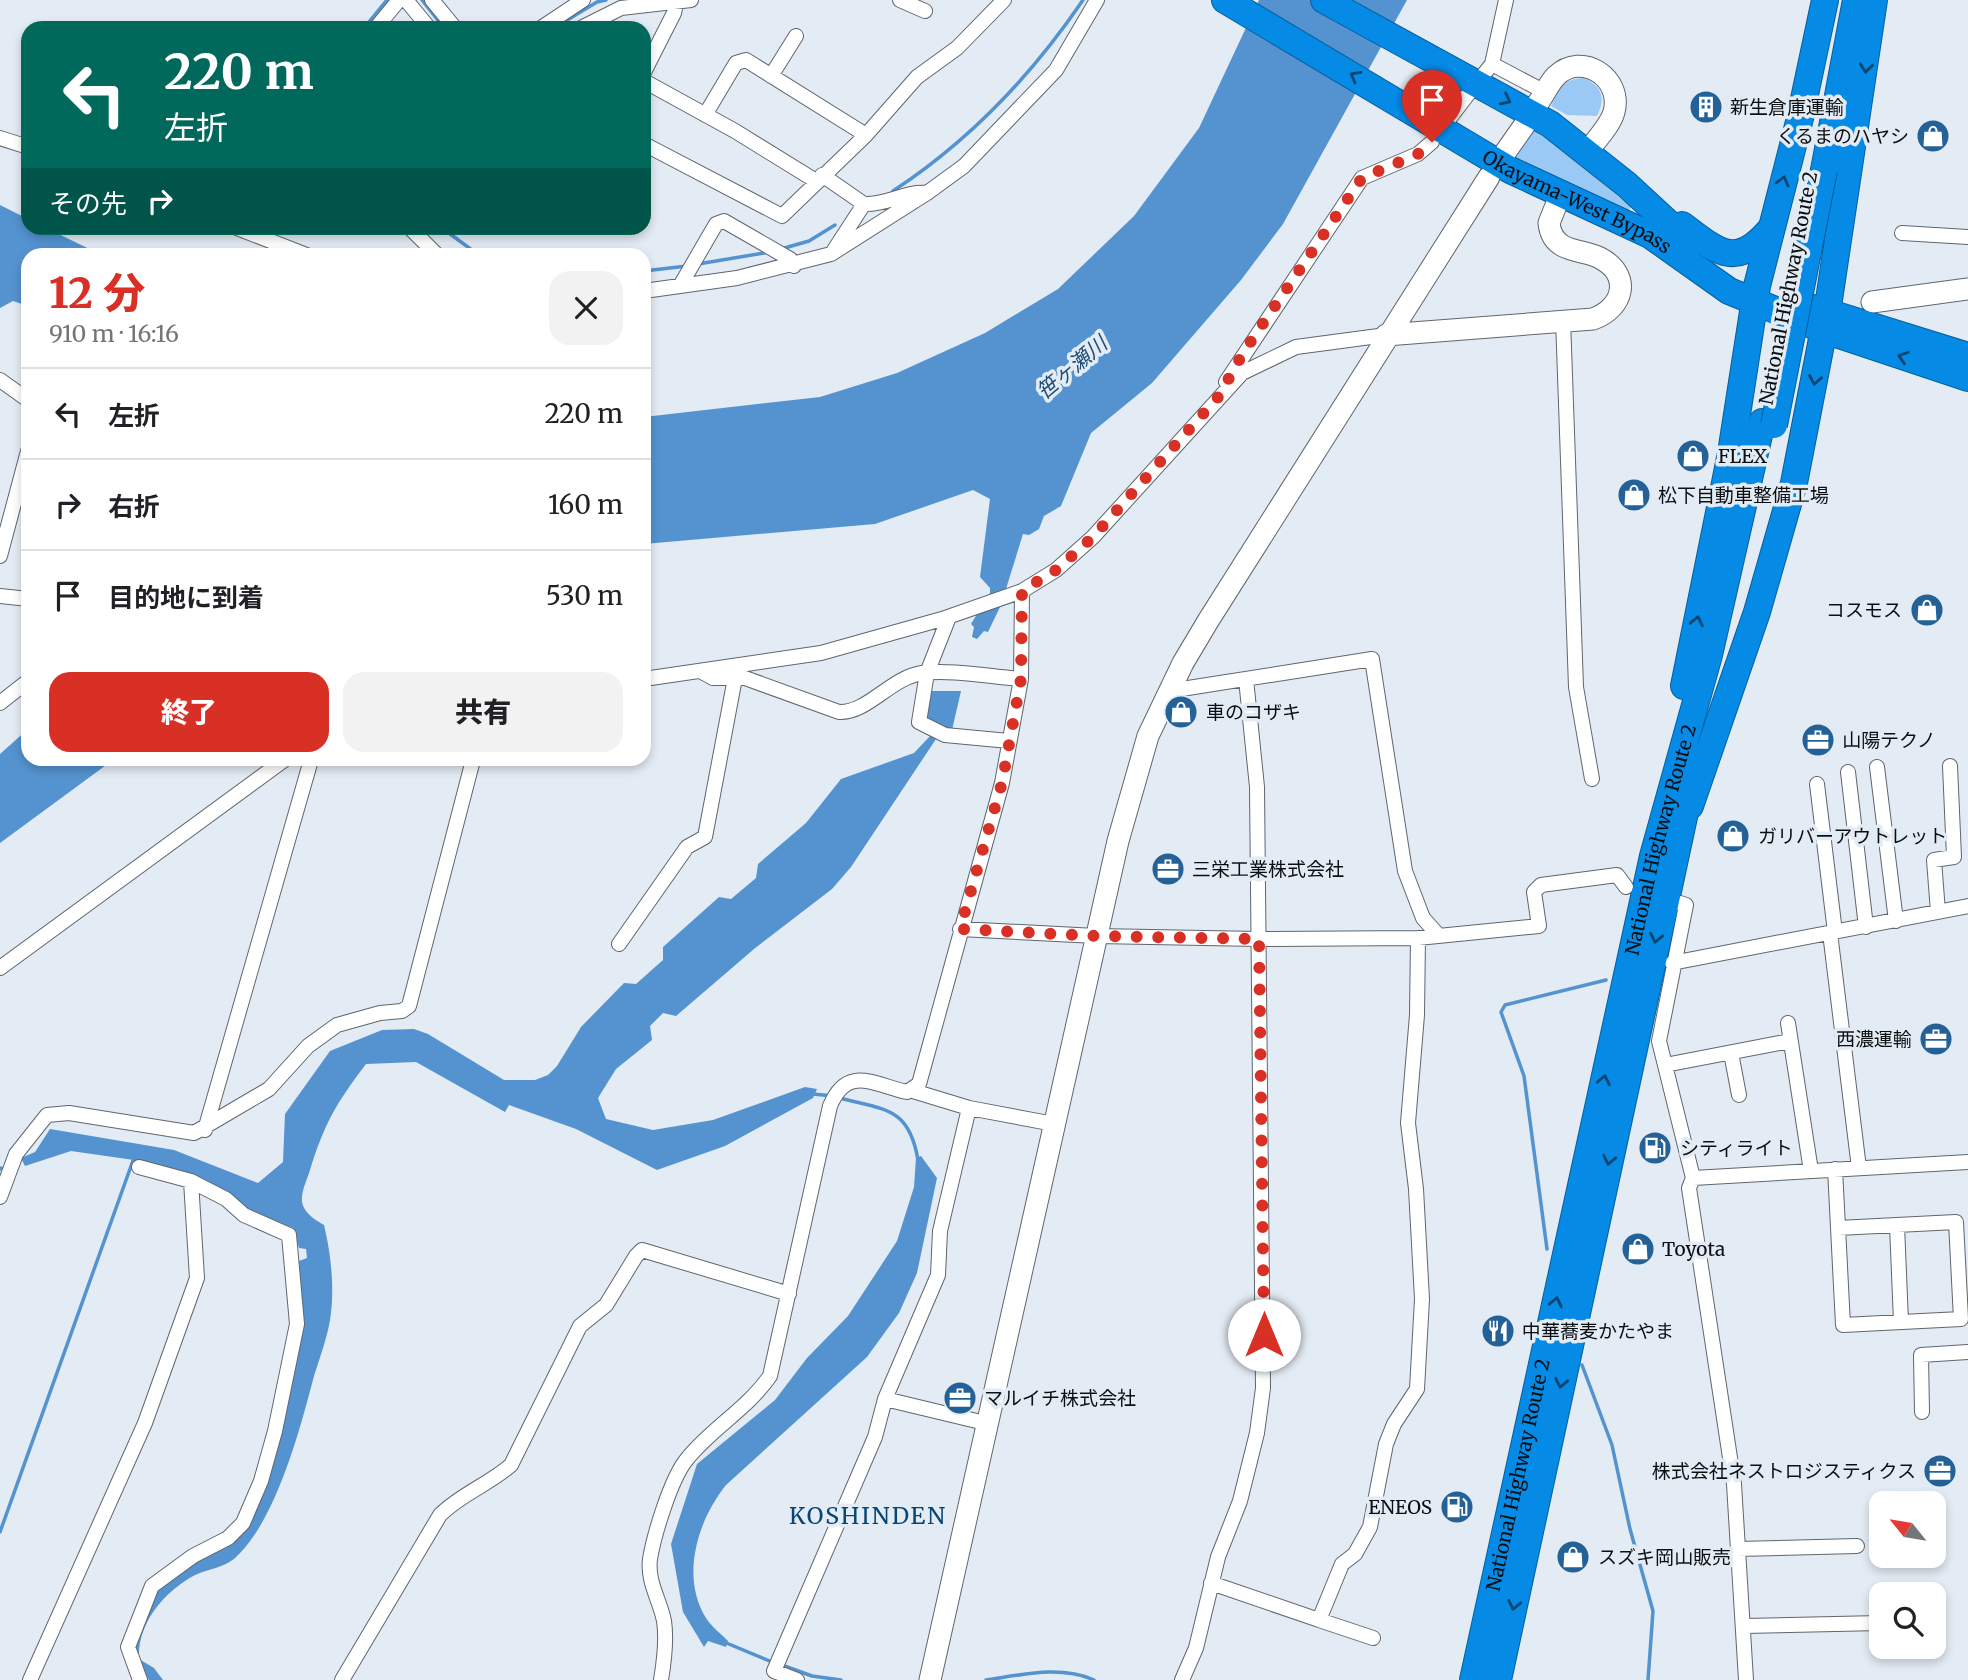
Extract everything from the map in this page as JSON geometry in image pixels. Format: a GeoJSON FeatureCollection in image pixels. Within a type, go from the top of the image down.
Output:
{"type":"FeatureCollection","features":[{"type":"Feature","properties":{"kind":"highway","name":"Okayama-West Bypass"},"geometry":{"type":"LineString","coordinates":[[1225,0],[1510,170],[1628,222],[1672,249],[1729,291],[1757,295],[1826,322]]}},
{"type":"Feature","properties":{"kind":"highway","name":"Okayama-West Bypass"},"geometry":{"type":"LineString","coordinates":[[1324,0],[1538,117],[1587,152],[1627,185],[1679,236],[1739,277],[1757,295]]}},
{"type":"Feature","properties":{"kind":"highway"},"geometry":{"type":"LineString","coordinates":[[1664,852],[1673,738],[1731,453],[1769,231],[1825,0]]}},
{"type":"Feature","properties":{"kind":"highway","name":"National Highway Route 2"},"geometry":{"type":"LineString","coordinates":[[1818,169],[1843,0]]}},
{"type":"Feature","properties":{"kind":"highway","name":"National Highway Route 2"},"geometry":{"type":"LineString","coordinates":[[1473,1680],[1664,852],[1723,657],[1818,169],[1856,0]]}},
{"type":"Feature","properties":{"kind":"highway"},"geometry":{"type":"LineString","coordinates":[[1664,852],[1779,543],[1800,457],[1826,322],[1874,0]]}},
{"type":"Feature","properties":{"kind":"highway"},"geometry":{"type":"LineString","coordinates":[[1627,185],[1709,245],[1725,253],[1740,255],[1754,249],[1769,231]]}},
{"type":"Feature","properties":{"kind":"highway"},"geometry":{"type":"LineString","coordinates":[[1672,249],[1684,267],[1727,302],[1741,335],[1730,434],[1731,453]]}},
{"type":"Feature","properties":{"kind":"highway"},"geometry":{"type":"LineString","coordinates":[[1826,322],[1968,356]]}},
{"type":"Feature","properties":{"kind":"highway"},"geometry":{"type":"LineString","coordinates":[[1826,322],[1968,377]]}},
{"type":"Feature","properties":{"kind":"highway","name":"National Highway Route 2"},"geometry":{"type":"LineString","coordinates":[[1498,1680],[1664,852]]}},
{"type":"Feature","properties":{"kind":"street"},"geometry":{"type":"LineString","coordinates":[[382,21],[399,0]]}},
{"type":"Feature","properties":{"kind":"street"},"geometry":{"type":"LineString","coordinates":[[406,0],[423,21]]}},
{"type":"Feature","properties":{"kind":"street"},"geometry":{"type":"LineString","coordinates":[[432,0],[449,21]]}},
{"type":"Feature","properties":{"kind":"street"},"geometry":{"type":"LineString","coordinates":[[552,21],[583,0]]}},
{"type":"Feature","properties":{"kind":"street"},"geometry":{"type":"LineString","coordinates":[[595,21],[621,8],[676,4],[691,0]]}},
{"type":"Feature","properties":{"kind":"street"},"geometry":{"type":"LineString","coordinates":[[900,0],[925,11]]}},
{"type":"Feature","properties":{"kind":"street"},"geometry":{"type":"LineString","coordinates":[[651,148],[782,216],[866,135],[917,77],[957,48],[1004,0]]}},
{"type":"Feature","properties":{"kind":"street"},"geometry":{"type":"LineString","coordinates":[[651,290],[793,265],[831,254],[927,193],[964,166],[1056,70],[1097,0]]}},
{"type":"Feature","properties":{"kind":"street"},"geometry":{"type":"LineString","coordinates":[[1506,0],[1488,69],[1542,98],[1557,76],[1570,68],[1585,65],[1599,71],[1611,82],[1615,111],[1587,152]]}},
{"type":"Feature","properties":{"kind":"street"},"geometry":{"type":"LineString","coordinates":[[1812,62],[1804,44],[1813,0]]}},
{"type":"Feature","properties":{"kind":"street"},"geometry":{"type":"LineString","coordinates":[[651,57],[676,4]]}},
{"type":"Feature","properties":{"kind":"street"},"geometry":{"type":"LineString","coordinates":[[771,76],[796,36]]}},
{"type":"Feature","properties":{"kind":"street"},"geometry":{"type":"LineString","coordinates":[[705,115],[736,63],[746,60],[866,135]]}},
{"type":"Feature","properties":{"kind":"street"},"geometry":{"type":"LineString","coordinates":[[651,85],[864,204],[881,205],[912,191],[927,193]]}},
{"type":"Feature","properties":{"kind":"street"},"geometry":{"type":"LineString","coordinates":[[1446,123],[1469,93]]}},
{"type":"Feature","properties":{"kind":"street"},"geometry":{"type":"LineString","coordinates":[[1502,157],[1525,122]]}},
{"type":"Feature","properties":{"kind":"street"},"geometry":{"type":"LineString","coordinates":[[0,138],[21,146]]}},
{"type":"Feature","properties":{"kind":"street"},"geometry":{"type":"LineString","coordinates":[[1219,396],[1243,353],[1362,178],[1418,154],[1432,142]]}},
{"type":"Feature","properties":{"kind":"street"},"geometry":{"type":"LineString","coordinates":[[930,1680],[985,1423],[1096,936],[1130,791],[1148,736],[1169,691],[1208,621],[1489,177]]}},
{"type":"Feature","properties":{"kind":"street"},"geometry":{"type":"LineString","coordinates":[[651,678],[821,653],[952,615],[1022,591],[1056,570],[1093,537],[1242,373],[1296,347],[1387,335],[1563,319],[1593,319],[1606,315],[1615,307],[1620,295],[1619,279],[1613,267],[1599,257],[1563,246],[1554,239],[1549,223],[1561,193]]}},
{"type":"Feature","properties":{"kind":"street"},"geometry":{"type":"LineString","coordinates":[[831,254],[864,204]]}},
{"type":"Feature","properties":{"kind":"street"},"geometry":{"type":"LineString","coordinates":[[680,286],[716,224],[724,221],[790,259],[793,265]]}},
{"type":"Feature","properties":{"kind":"street"},"geometry":{"type":"LineString","coordinates":[[1902,233],[1968,237]]}},
{"type":"Feature","properties":{"kind":"street"},"geometry":{"type":"LineString","coordinates":[[255,235],[288,248]]}},
{"type":"Feature","properties":{"kind":"street"},"geometry":{"type":"LineString","coordinates":[[418,235],[430,248]]}},
{"type":"Feature","properties":{"kind":"street"},"geometry":{"type":"LineString","coordinates":[[1872,302],[1968,289]]}},
{"type":"Feature","properties":{"kind":"street"},"geometry":{"type":"LineString","coordinates":[[1563,319],[1576,687],[1592,779]]}},
{"type":"Feature","properties":{"kind":"street"},"geometry":{"type":"LineString","coordinates":[[0,380],[21,395]]}},
{"type":"Feature","properties":{"kind":"street"},"geometry":{"type":"LineString","coordinates":[[0,556],[21,477]]}},
{"type":"Feature","properties":{"kind":"street"},"geometry":{"type":"LineString","coordinates":[[913,1091],[919,1084],[1002,783],[1021,679],[1022,591]]}},
{"type":"Feature","properties":{"kind":"street"},"geometry":{"type":"LineString","coordinates":[[0,596],[21,598]]}},
{"type":"Feature","properties":{"kind":"street"},"geometry":{"type":"LineString","coordinates":[[952,615],[927,673],[919,722],[935,731],[1009,741]]}},
{"type":"Feature","properties":{"kind":"street"},"geometry":{"type":"LineString","coordinates":[[1169,691],[1372,659],[1405,871],[1423,918],[1439,936]]}},
{"type":"Feature","properties":{"kind":"street"},"geometry":{"type":"LineString","coordinates":[[701,671],[713,678],[745,678],[839,712],[851,712],[896,682],[927,673],[1021,679]]}},
{"type":"Feature","properties":{"kind":"street"},"geometry":{"type":"LineString","coordinates":[[620,944],[681,854],[705,837],[735,678]]}},
{"type":"Feature","properties":{"kind":"street"},"geometry":{"type":"LineString","coordinates":[[1182,1680],[1196,1648],[1217,1557],[1240,1501],[1257,1433],[1263,1388],[1257,787],[1246,679]]}},
{"type":"Feature","properties":{"kind":"street"},"geometry":{"type":"LineString","coordinates":[[0,703],[21,686]]}},
{"type":"Feature","properties":{"kind":"street"},"geometry":{"type":"LineString","coordinates":[[0,968],[276,766]]}},
{"type":"Feature","properties":{"kind":"street"},"geometry":{"type":"LineString","coordinates":[[205,1130],[309,766]]}},
{"type":"Feature","properties":{"kind":"street"},"geometry":{"type":"LineString","coordinates":[[0,1197],[16,1154],[41,1118],[56,1113],[194,1133],[205,1130],[269,1089],[308,1046],[337,1026],[380,1013],[402,1011],[409,1006],[471,766]]}},
{"type":"Feature","properties":{"kind":"street"},"geometry":{"type":"LineString","coordinates":[[1938,912],[1934,860],[1954,857],[1950,766]]}},
{"type":"Feature","properties":{"kind":"street"},"geometry":{"type":"LineString","coordinates":[[1877,767],[1896,921]]}},
{"type":"Feature","properties":{"kind":"street"},"geometry":{"type":"LineString","coordinates":[[1848,772],[1866,927]]}},
{"type":"Feature","properties":{"kind":"street"},"geometry":{"type":"LineString","coordinates":[[1817,784],[1859,1168]]}},
{"type":"Feature","properties":{"kind":"street"},"geometry":{"type":"LineString","coordinates":[[960,929],[1096,936],[1418,938],[1538,926],[1534,892],[1541,885],[1617,875],[1626,887]]}},
{"type":"Feature","properties":{"kind":"street"},"geometry":{"type":"LineString","coordinates":[[1680,902],[1686,905],[1672,963],[1659,1041],[1693,1178],[1689,1188],[1734,1484],[1746,1680]]}},
{"type":"Feature","properties":{"kind":"street"},"geometry":{"type":"LineString","coordinates":[[1672,963],[1832,936],[1968,906]]}},
{"type":"Feature","properties":{"kind":"street"},"geometry":{"type":"LineString","coordinates":[[1319,1620],[1342,1564],[1355,1554],[1370,1527],[1386,1444],[1394,1424],[1417,1389],[1422,1299],[1416,1189],[1408,1123],[1417,1015],[1418,938]]}},
{"type":"Feature","properties":{"kind":"street"},"geometry":{"type":"LineString","coordinates":[[1788,1023],[1811,1171]]}},
{"type":"Feature","properties":{"kind":"street"},"geometry":{"type":"LineString","coordinates":[[1665,1065],[1790,1041]]}},
{"type":"Feature","properties":{"kind":"street"},"geometry":{"type":"LineString","coordinates":[[1731,1053],[1739,1095]]}},
{"type":"Feature","properties":{"kind":"street"},"geometry":{"type":"LineString","coordinates":[[661,1680],[665,1659],[664,1622],[652,1588],[650,1560],[676,1478],[687,1459],[757,1396],[770,1376],[830,1106],[837,1090],[844,1083],[853,1080],[913,1091],[969,1108],[1054,1124]]}},
{"type":"Feature","properties":{"kind":"street"},"geometry":{"type":"LineString","coordinates":[[797,1680],[774,1671],[875,1437],[885,1399],[938,1275],[940,1231],[969,1108]]}},
{"type":"Feature","properties":{"kind":"street"},"geometry":{"type":"LineString","coordinates":[[0,1159],[16,1154]]}},
{"type":"Feature","properties":{"kind":"street"},"geometry":{"type":"LineString","coordinates":[[1693,1178],[1968,1162]]}},
{"type":"Feature","properties":{"kind":"street"},"geometry":{"type":"LineString","coordinates":[[139,1167],[191,1181],[226,1199],[244,1215],[289,1235],[297,1324],[271,1448],[243,1522],[228,1538],[193,1556],[152,1586],[128,1647],[140,1680]]}},
{"type":"Feature","properties":{"kind":"street"},"geometry":{"type":"LineString","coordinates":[[1835,1169],[1838,1228],[1843,1325],[1961,1319],[1956,1222],[1838,1228]]}},
{"type":"Feature","properties":{"kind":"street"},"geometry":{"type":"LineString","coordinates":[[30,1680],[145,1423],[197,1278],[191,1181]]}},
{"type":"Feature","properties":{"kind":"street"},"geometry":{"type":"LineString","coordinates":[[1897,1225],[1901,1322]]}},
{"type":"Feature","properties":{"kind":"street"},"geometry":{"type":"LineString","coordinates":[[342,1680],[440,1515],[455,1500],[496,1478],[511,1465],[580,1326],[606,1305],[642,1250],[789,1294]]}},
{"type":"Feature","properties":{"kind":"street"},"geometry":{"type":"LineString","coordinates":[[1922,1412],[1921,1355],[1968,1352]]}},
{"type":"Feature","properties":{"kind":"street"},"geometry":{"type":"LineString","coordinates":[[885,1399],[985,1423]]}},
{"type":"Feature","properties":{"kind":"street"},"geometry":{"type":"LineString","coordinates":[[1737,1549],[1857,1546]]}},
{"type":"Feature","properties":{"kind":"street"},"geometry":{"type":"LineString","coordinates":[[1211,1583],[1373,1638]]}},
{"type":"Feature","properties":{"kind":"street"},"geometry":{"type":"LineString","coordinates":[[1744,1626],[1869,1623]]}},
{"type":"Feature","properties":{"kind":"shaded area"},"geometry":{"type":"Polygon","coordinates":[[[1583,78],[1598,88],[1602,98],[1597,116],[1567,115],[1551,106],[1562,86],[1571,80],[1583,78]]]}},
{"type":"Feature","properties":{"kind":"shaded area"},"geometry":{"type":"Polygon","coordinates":[[[1536,129],[1631,207],[1628,212],[1566,185],[1526,162],[1514,163],[1521,141],[1536,129]]]}},
{"type":"Feature","properties":{"kind":"water","name":"笹ヶ瀬川"},"geometry":{"type":"Polygon","coordinates":[[[1259,0],[1407,0],[1283,224],[1241,280],[1152,383],[1091,433],[1061,506],[1044,516],[1039,529],[1029,535],[1023,534],[1001,605],[988,632],[984,631],[977,639],[972,637],[974,627],[971,624],[990,593],[990,588],[980,577],[990,499],[973,490],[875,524],[651,543],[651,416],[820,397],[897,373],[985,333],[1058,289],[1134,216],[1199,128],[1259,0]]]}},
{"type":"Feature","properties":{"kind":"water"},"geometry":{"type":"Polygon","coordinates":[[[0,205],[21,216],[21,235],[61,235],[87,248],[21,248],[21,304],[13,301],[0,308],[0,205]]]}},
{"type":"Feature","properties":{"kind":"water"},"geometry":{"type":"Polygon","coordinates":[[[928,691],[961,691],[952,730],[940,728],[925,720],[928,691]]]}},
{"type":"Feature","properties":{"kind":"water"},"geometry":{"type":"Polygon","coordinates":[[[21,735],[21,766],[105,766],[0,843],[0,754],[21,735]]]}},
{"type":"Feature","properties":{"kind":"water"},"geometry":{"type":"Polygon","coordinates":[[[931,735],[936,739],[851,867],[832,889],[754,949],[676,1016],[663,1013],[650,1026],[652,1040],[616,1069],[598,1098],[606,1119],[653,1130],[713,1120],[805,1087],[817,1089],[813,1098],[725,1146],[657,1170],[576,1129],[509,1105],[505,1112],[416,1062],[366,1064],[326,1126],[302,1194],[305,1210],[324,1225],[332,1272],[332,1296],[329,1327],[284,1474],[262,1522],[249,1543],[234,1559],[184,1582],[155,1610],[143,1633],[139,1659],[154,1668],[163,1680],[149,1680],[131,1652],[157,1584],[244,1528],[303,1316],[299,1261],[307,1258],[306,1249],[299,1248],[293,1228],[249,1212],[227,1191],[191,1174],[141,1161],[71,1151],[25,1166],[21,1158],[35,1152],[50,1129],[174,1150],[258,1183],[283,1162],[285,1114],[330,1051],[382,1030],[414,1029],[428,1034],[504,1080],[535,1080],[548,1075],[557,1066],[581,1027],[624,983],[636,984],[663,960],[663,947],[719,897],[731,899],[756,878],[758,864],[806,823],[841,779],[914,753],[931,735]]]}},
{"type":"Feature","properties":{"kind":"water"},"geometry":{"type":"Polygon","coordinates":[[[921,1156],[937,1178],[917,1273],[899,1313],[867,1357],[726,1485],[707,1515],[696,1549],[694,1584],[698,1602],[706,1618],[728,1641],[726,1647],[708,1641],[704,1647],[683,1612],[671,1544],[697,1464],[775,1400],[807,1358],[848,1316],[897,1241],[914,1187],[916,1158],[921,1156]]]}},
{"type":"Feature","properties":{"kind":"waterway"},"geometry":{"type":"LineString","coordinates":[[370,21],[387,0]]}},
{"type":"Feature","properties":{"kind":"waterway"},"geometry":{"type":"LineString","coordinates":[[422,0],[438,21]]}},
{"type":"Feature","properties":{"kind":"waterway"},"geometry":{"type":"LineString","coordinates":[[566,21],[597,2],[606,0]]}},
{"type":"Feature","properties":{"kind":"waterway"},"geometry":{"type":"LineString","coordinates":[[893,191],[948,151],[997,105],[1021,80],[1083,0]]}},
{"type":"Feature","properties":{"kind":"waterway"},"geometry":{"type":"LineString","coordinates":[[781,249],[809,241],[835,225]]}},
{"type":"Feature","properties":{"kind":"waterway"},"geometry":{"type":"LineString","coordinates":[[452,235],[469,248]]}},
{"type":"Feature","properties":{"kind":"waterway"},"geometry":{"type":"LineString","coordinates":[[698,264],[770,252]]}},
{"type":"Feature","properties":{"kind":"waterway"},"geometry":{"type":"LineString","coordinates":[[651,270],[687,266]]}},
{"type":"Feature","properties":{"kind":"waterway"},"geometry":{"type":"LineString","coordinates":[[1547,1249],[1524,1076],[1501,1012],[1505,1005],[1606,980]]}},
{"type":"Feature","properties":{"kind":"waterway"},"geometry":{"type":"LineString","coordinates":[[813,1094],[833,1096]]}},
{"type":"Feature","properties":{"kind":"waterway"},"geometry":{"type":"LineString","coordinates":[[840,1098],[882,1109],[901,1120],[914,1143],[918,1160]]}},
{"type":"Feature","properties":{"kind":"waterway"},"geometry":{"type":"LineString","coordinates":[[0,1532],[135,1155]]}},
{"type":"Feature","properties":{"kind":"waterway"},"geometry":{"type":"LineString","coordinates":[[1582,1365],[1612,1445],[1630,1529],[1653,1611],[1648,1680]]}},
{"type":"Feature","properties":{"kind":"waterway"},"geometry":{"type":"LineString","coordinates":[[724,1642],[772,1662]]}},
{"type":"Feature","properties":{"kind":"waterway"},"geometry":{"type":"LineString","coordinates":[[779,1664],[812,1676],[841,1680]]}},
{"type":"Feature","properties":{"kind":"waterway"},"geometry":{"type":"LineString","coordinates":[[986,1680],[1054,1672],[1081,1675],[1094,1680]]}},
{"type":"Feature","properties":{"kind":"place","name":"新生倉庫運輸"},"geometry":{"type":"Point","coordinates":[1706,107]}},
{"type":"Feature","properties":{"kind":"place","name":"くるまのハヤシ"},"geometry":{"type":"Point","coordinates":[1933,136]}},
{"type":"Feature","properties":{"kind":"place","name":"FLEX"},"geometry":{"type":"Point","coordinates":[1693,456]}},
{"type":"Feature","properties":{"kind":"place","name":"松下自動車整備工場"},"geometry":{"type":"Point","coordinates":[1634,495]}},
{"type":"Feature","properties":{"kind":"place","name":"コスモス"},"geometry":{"type":"Point","coordinates":[1927,610]}},
{"type":"Feature","properties":{"kind":"place","name":"車のコザキ"},"geometry":{"type":"Point","coordinates":[1181,712]}},
{"type":"Feature","properties":{"kind":"place","name":"山陽テクノ"},"geometry":{"type":"Point","coordinates":[1818,740]}},
{"type":"Feature","properties":{"kind":"place","name":"ガリバーアウトレット"},"geometry":{"type":"Point","coordinates":[1733,836]}},
{"type":"Feature","properties":{"kind":"place","name":"三栄工業株式会社"},"geometry":{"type":"Point","coordinates":[1168,869]}},
{"type":"Feature","properties":{"kind":"place","name":"西濃運輸"},"geometry":{"type":"Point","coordinates":[1936,1039]}},
{"type":"Feature","properties":{"kind":"place","name":"シティライト"},"geometry":{"type":"Point","coordinates":[1655,1148]}},
{"type":"Feature","properties":{"kind":"place","name":"Toyota"},"geometry":{"type":"Point","coordinates":[1638,1249]}},
{"type":"Feature","properties":{"kind":"place","name":"中華蕎麦かたやま"},"geometry":{"type":"Point","coordinates":[1498,1331]}},
{"type":"Feature","properties":{"kind":"place","name":"マルイチ株式会社"},"geometry":{"type":"Point","coordinates":[960,1398]}},
{"type":"Feature","properties":{"kind":"place","name":"株式会社ネストロジスティクス"},"geometry":{"type":"Point","coordinates":[1940,1471]}},
{"type":"Feature","properties":{"kind":"place","name":"ENEOS"},"geometry":{"type":"Point","coordinates":[1457,1507]}},
{"type":"Feature","properties":{"kind":"place","name":"スズキ岡山販売"},"geometry":{"type":"Point","coordinates":[1573,1557]}},
{"type":"Feature","properties":{"kind":"district","name":"KOSHINDEN"},"geometry":{"type":"Point","coordinates":[868,1516]}},
{"type":"Feature","properties":{"kind":"route"},"geometry":{"type":"LineString","coordinates":[[1264,1335],[1259,939],[1096,936],[960,929],[1002,783],[1021,679],[1022,591],[1056,570],[1093,537],[1219,396],[1243,353],[1362,178],[1418,154],[1432,142]]}}]}
